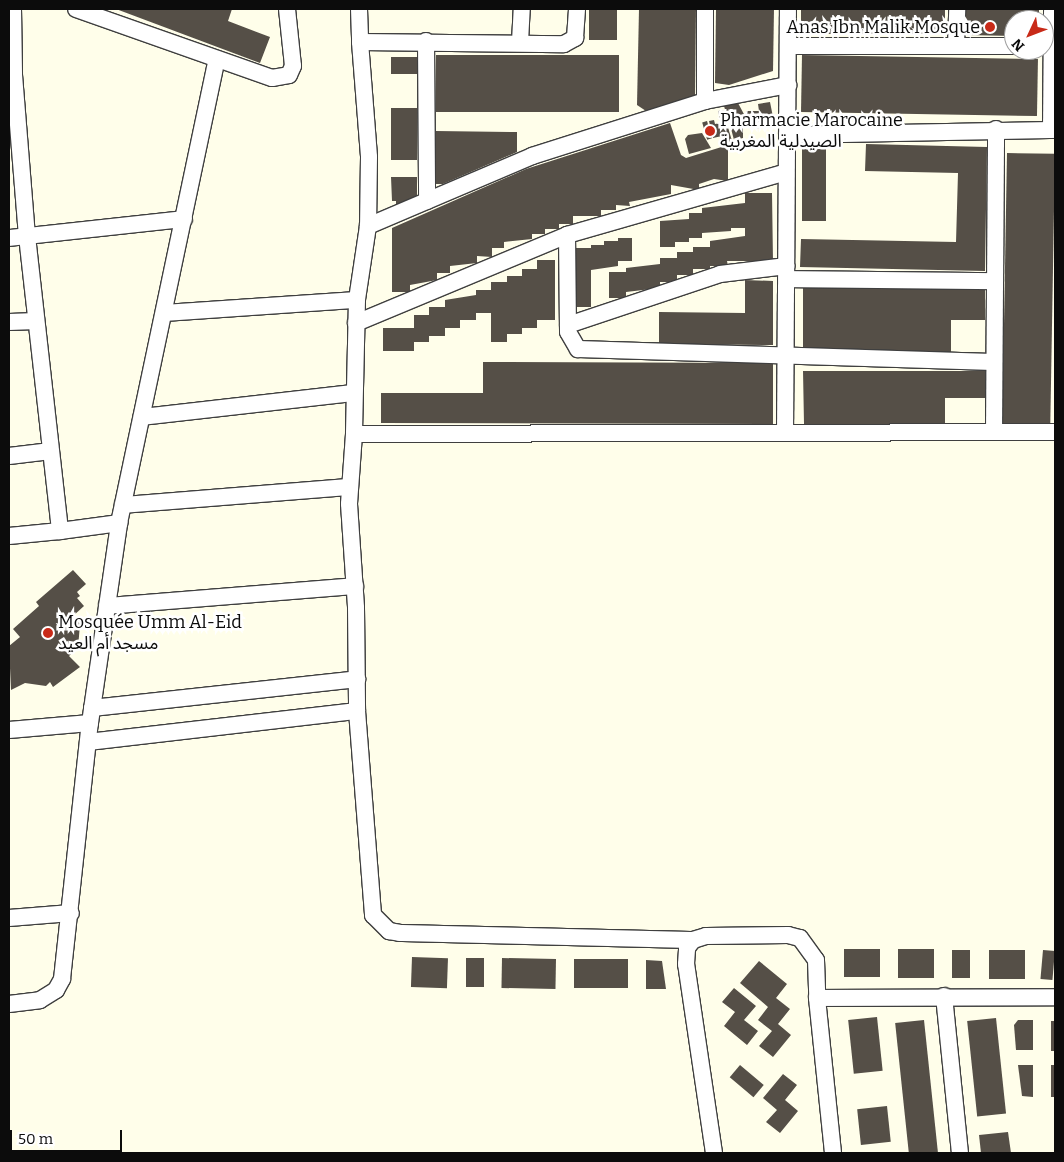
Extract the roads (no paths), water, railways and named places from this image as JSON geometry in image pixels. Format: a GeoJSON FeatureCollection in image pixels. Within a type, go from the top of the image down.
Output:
{"type":"FeatureCollection","features":[{"type":"Feature","properties":{"kind":"street"},"geometry":{"type":"LineString","coordinates":[[14,9],[11,76],[60,531]]}},
{"type":"Feature","properties":{"kind":"street"},"geometry":{"type":"LineString","coordinates":[[76,9],[272,78],[289,76],[293,66],[287,9]]}},
{"type":"Feature","properties":{"kind":"street"},"geometry":{"type":"LineString","coordinates":[[359,9],[369,157],[368,226],[357,300],[354,434],[350,487],[355,586],[357,711],[369,845],[373,916],[389,931],[693,940],[706,936],[788,935],[800,938],[816,960],[817,998],[833,1153]]}},
{"type":"Feature","properties":{"kind":"street"},"geometry":{"type":"LineString","coordinates":[[520,42],[522,9]]}},
{"type":"Feature","properties":{"kind":"street"},"geometry":{"type":"LineString","coordinates":[[360,42],[426,41],[568,44],[575,38],[577,9]]}},
{"type":"Feature","properties":{"kind":"street"},"geometry":{"type":"LineString","coordinates":[[705,9],[705,101]]}},
{"type":"Feature","properties":{"kind":"street"},"geometry":{"type":"LineString","coordinates":[[785,433],[788,9]]}},
{"type":"Feature","properties":{"kind":"street"},"geometry":{"type":"LineString","coordinates":[[956,45],[958,9]]}},
{"type":"Feature","properties":{"kind":"street"},"geometry":{"type":"LineString","coordinates":[[426,41],[427,202]]}},
{"type":"Feature","properties":{"kind":"street"},"geometry":{"type":"LineString","coordinates":[[788,46],[1004,46]]}},
{"type":"Feature","properties":{"kind":"street"},"geometry":{"type":"LineString","coordinates":[[9,1004],[40,1000],[56,990],[62,979],[71,913],[91,715],[119,523],[217,59]]}},
{"type":"Feature","properties":{"kind":"street"},"geometry":{"type":"LineString","coordinates":[[787,135],[996,129],[1053,130],[1050,60]]}},
{"type":"Feature","properties":{"kind":"street"},"geometry":{"type":"LineString","coordinates":[[368,226],[532,156],[705,101],[788,85]]}},
{"type":"Feature","properties":{"kind":"street"},"geometry":{"type":"LineString","coordinates":[[994,430],[993,281],[996,129]]}},
{"type":"Feature","properties":{"kind":"street"},"geometry":{"type":"LineString","coordinates":[[356,324],[567,235],[786,172]]}},
{"type":"Feature","properties":{"kind":"street"},"geometry":{"type":"LineString","coordinates":[[9,238],[184,219]]}},
{"type":"Feature","properties":{"kind":"street"},"geometry":{"type":"LineString","coordinates":[[567,235],[568,325],[574,344],[589,352],[993,362]]}},
{"type":"Feature","properties":{"kind":"street"},"geometry":{"type":"LineString","coordinates":[[568,325],[720,274],[787,273],[993,281]]}},
{"type":"Feature","properties":{"kind":"street"},"geometry":{"type":"LineString","coordinates":[[164,313],[357,300]]}},
{"type":"Feature","properties":{"kind":"street"},"geometry":{"type":"LineString","coordinates":[[9,322],[36,321]]}},
{"type":"Feature","properties":{"kind":"street"},"geometry":{"type":"LineString","coordinates":[[142,417],[354,393]]}},
{"type":"Feature","properties":{"kind":"street"},"geometry":{"type":"LineString","coordinates":[[354,434],[785,433],[994,430],[1055,432]]}},
{"type":"Feature","properties":{"kind":"street"},"geometry":{"type":"LineString","coordinates":[[9,456],[51,450]]}},
{"type":"Feature","properties":{"kind":"street"},"geometry":{"type":"LineString","coordinates":[[123,505],[350,487]]}},
{"type":"Feature","properties":{"kind":"street"},"geometry":{"type":"LineString","coordinates":[[9,536],[119,523]]}},
{"type":"Feature","properties":{"kind":"street"},"geometry":{"type":"LineString","coordinates":[[107,606],[355,586]]}},
{"type":"Feature","properties":{"kind":"street"},"geometry":{"type":"LineString","coordinates":[[9,730],[91,715],[357,678]]}},
{"type":"Feature","properties":{"kind":"street"},"geometry":{"type":"LineString","coordinates":[[88,742],[357,711]]}},
{"type":"Feature","properties":{"kind":"street"},"geometry":{"type":"LineString","coordinates":[[9,918],[71,913]]}},
{"type":"Feature","properties":{"kind":"street"},"geometry":{"type":"LineString","coordinates":[[693,940],[687,948],[686,964],[714,1153]]}},
{"type":"Feature","properties":{"kind":"street"},"geometry":{"type":"LineString","coordinates":[[944,996],[960,1153]]}},
{"type":"Feature","properties":{"kind":"street"},"geometry":{"type":"LineString","coordinates":[[817,998],[1055,997]]}},
{"type":"Feature","properties":{"kind":"place","name":"Anas Ibn Malik Mosque"},"geometry":{"type":"Point","coordinates":[990,27]}},
{"type":"Feature","properties":{"kind":"place","name":"Pharmacie Marocaine الصيدلية المغربية"},"geometry":{"type":"Point","coordinates":[710,131]}},
{"type":"Feature","properties":{"kind":"place","name":"Mosquée Umm Al-Eid مسجد أم العيد"},"geometry":{"type":"Point","coordinates":[48,633]}}]}
